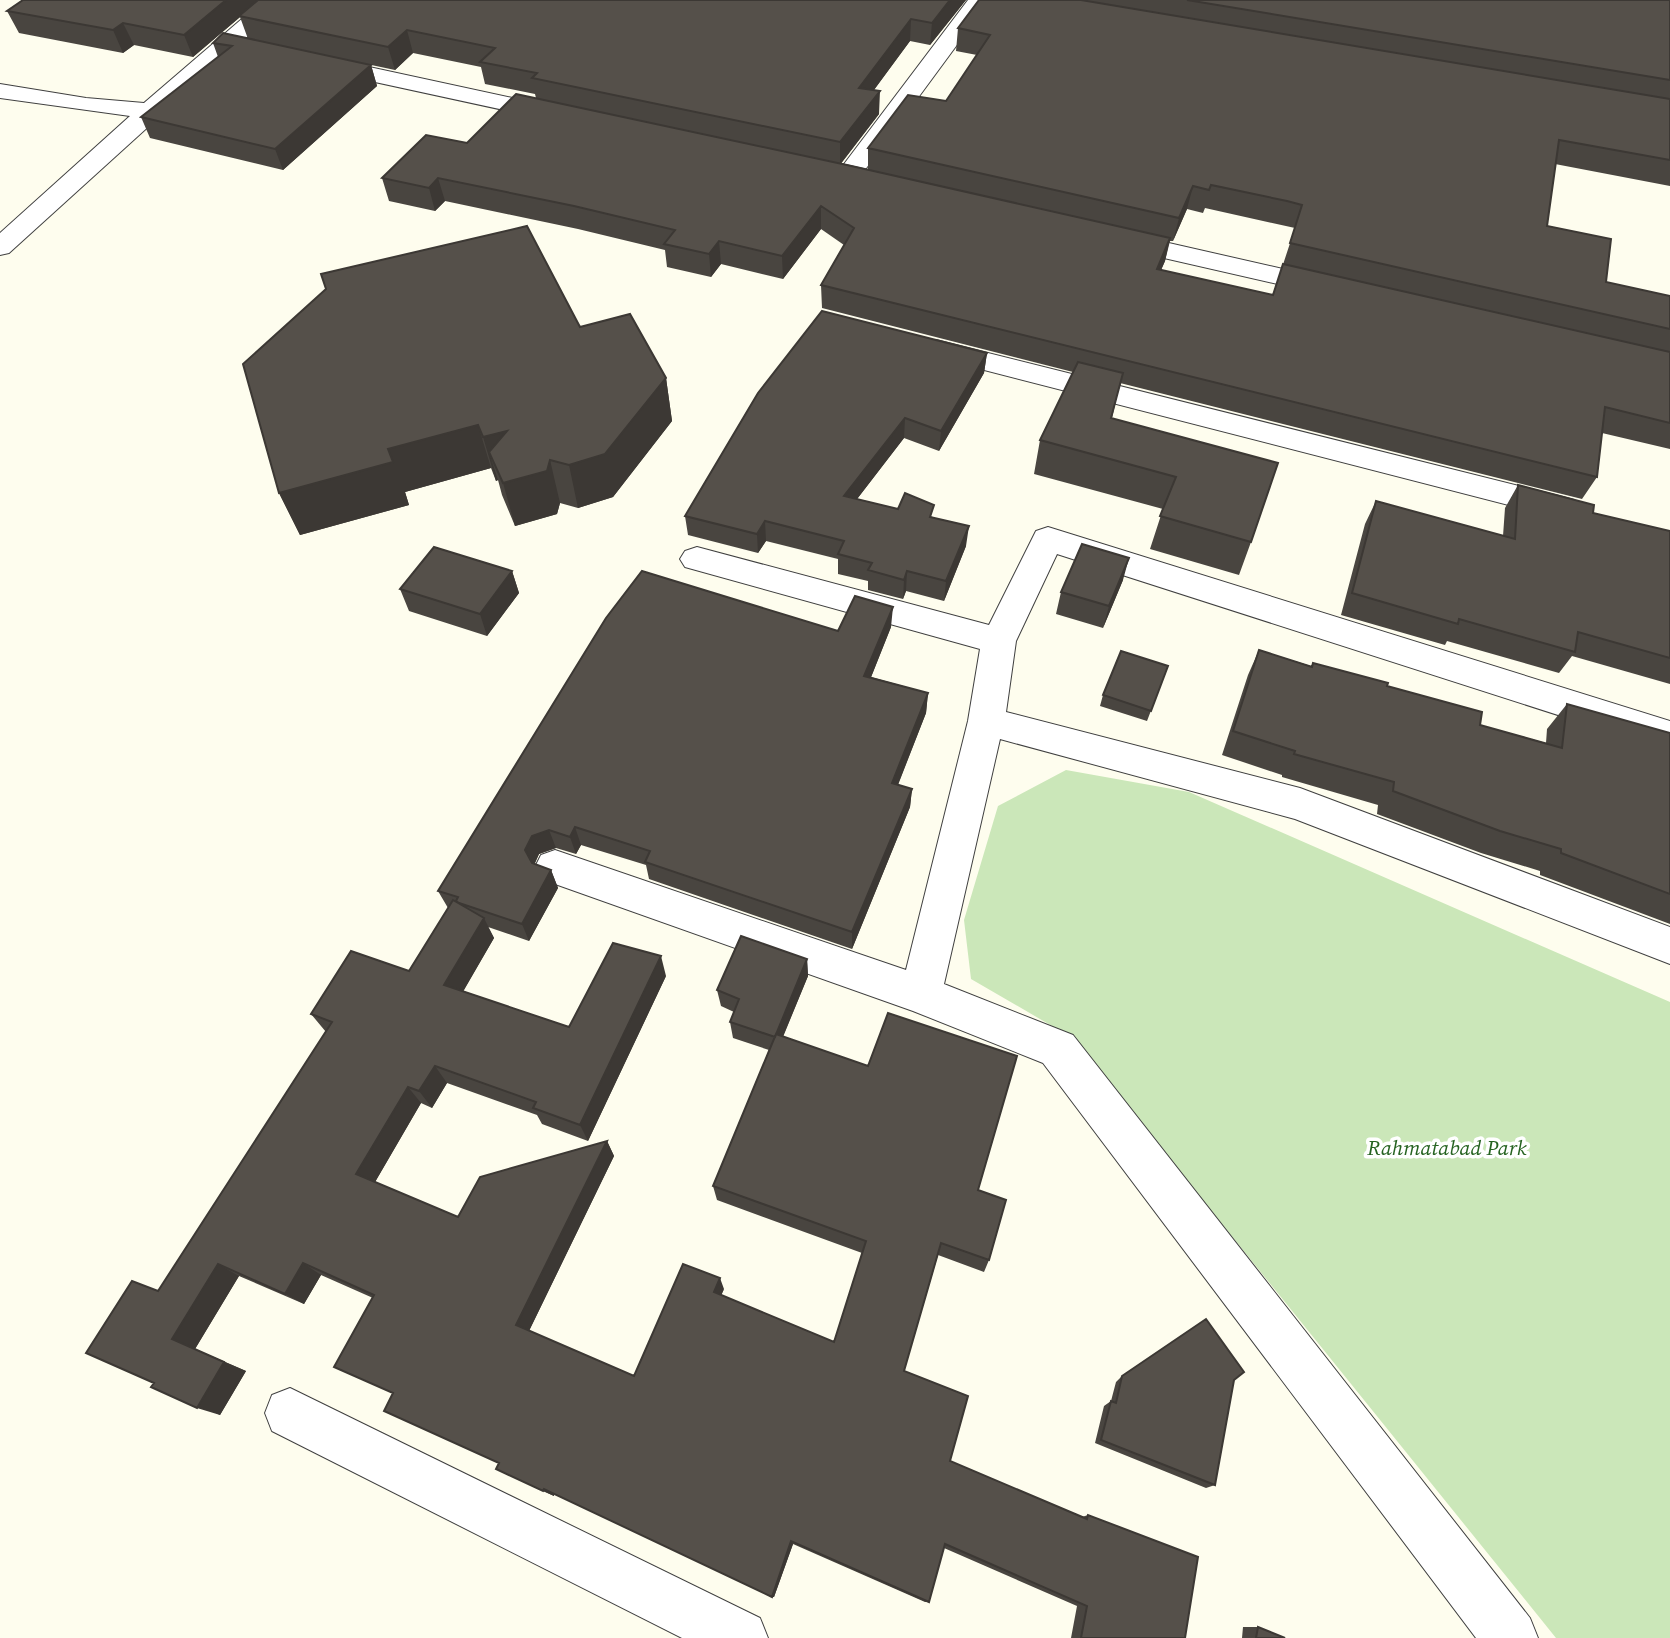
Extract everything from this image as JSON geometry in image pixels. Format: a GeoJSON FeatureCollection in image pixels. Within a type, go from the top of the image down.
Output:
{"type":"FeatureCollection","features":[{"type":"Feature","properties":{"kind":"street"},"geometry":{"type":"LineString","coordinates":[[0,247],[225,43],[277,0]]}},
{"type":"Feature","properties":{"kind":"street"},"geometry":{"type":"LineString","coordinates":[[847,177],[979,0]]}},
{"type":"Feature","properties":{"kind":"street"},"geometry":{"type":"LineString","coordinates":[[225,43],[252,49]]}},
{"type":"Feature","properties":{"kind":"street"},"geometry":{"type":"LineString","coordinates":[[293,58],[577,119]]}},
{"type":"Feature","properties":{"kind":"street"},"geometry":{"type":"LineString","coordinates":[[0,91],[86,105],[149,111]]}},
{"type":"Feature","properties":{"kind":"street"},"geometry":{"type":"LineString","coordinates":[[820,172],[874,184]]}},
{"type":"Feature","properties":{"kind":"street"},"geometry":{"type":"LineString","coordinates":[[1090,233],[1360,295]]}},
{"type":"Feature","properties":{"kind":"street"},"geometry":{"type":"LineString","coordinates":[[914,344],[1589,515]]}},
{"type":"Feature","properties":{"kind":"street"},"geometry":{"type":"LineString","coordinates":[[921,994],[986,721],[999,641],[1048,539],[1670,736]]}},
{"type":"Feature","properties":{"kind":"street"},"geometry":{"type":"LineString","coordinates":[[696,559],[999,641]]}},
{"type":"Feature","properties":{"kind":"street"},"geometry":{"type":"LineString","coordinates":[[986,721],[1300,804],[1670,947]]}},
{"type":"Feature","properties":{"kind":"street"},"geometry":{"type":"LineString","coordinates":[[555,867],[921,994],[1058,1049],[1510,1638]]}},
{"type":"Feature","properties":{"kind":"street"},"geometry":{"type":"LineString","coordinates":[[290,1413],[722,1634]]}},
{"type":"Feature","properties":{"kind":"green space","name":"Rahmatabad Park"},"geometry":{"type":"Polygon","coordinates":[[[1066,770],[1189,792],[1670,1002],[1670,1638],[1556,1638],[1071,1037],[971,979],[964,920],[998,806],[1066,770]]]}},
{"type":"Feature","properties":{"kind":"building"},"geometry":{"type":"Polygon","coordinates":[[[23,0],[226,0],[184,35],[123,23],[113,30],[7,11],[23,0]]]}},
{"type":"Feature","properties":{"kind":"building"},"geometry":{"type":"Polygon","coordinates":[[[258,0],[950,0],[932,23],[911,19],[859,88],[880,91],[840,142],[532,78],[537,73],[480,62],[495,48],[407,30],[388,47],[239,16],[258,0]]]}},
{"type":"Feature","properties":{"kind":"building"},"geometry":{"type":"Polygon","coordinates":[[[979,0],[1081,0],[1670,99],[1670,160],[1559,140],[1547,226],[1611,239],[1606,282],[1670,296],[1670,329],[1290,243],[1302,205],[1287,201],[1211,185],[1209,190],[1193,186],[1179,218],[868,148],[908,95],[946,101],[990,35],[958,28],[979,0]]]}},
{"type":"Feature","properties":{"kind":"building"},"geometry":{"type":"Polygon","coordinates":[[[1187,0],[1670,0],[1670,80],[1187,0]]]}},
{"type":"Feature","properties":{"kind":"building"},"geometry":{"type":"Polygon","coordinates":[[[223,33],[371,65],[275,149],[141,117],[232,46],[213,43],[223,33]]]}},
{"type":"Feature","properties":{"kind":"building"},"geometry":{"type":"Polygon","coordinates":[[[516,94],[1170,238],[1157,269],[1273,295],[1283,264],[1670,352],[1670,423],[1605,407],[1597,477],[821,285],[854,228],[821,206],[782,256],[719,241],[709,254],[664,244],[675,230],[574,206],[438,178],[429,188],[382,178],[426,135],[467,143],[516,94]]]}},
{"type":"Feature","properties":{"kind":"building"},"geometry":{"type":"Polygon","coordinates":[[[527,226],[580,327],[630,314],[666,378],[605,454],[569,465],[550,460],[547,471],[503,483],[489,452],[507,431],[483,437],[478,425],[388,449],[393,462],[279,493],[243,364],[326,289],[321,274],[527,226]]]}},
{"type":"Feature","properties":{"kind":"building"},"geometry":{"type":"Polygon","coordinates":[[[822,311],[987,353],[941,431],[905,418],[844,496],[898,509],[905,493],[934,505],[930,517],[969,526],[946,581],[907,571],[904,580],[868,570],[872,563],[838,554],[844,541],[765,521],[757,534],[685,516],[758,393],[822,311]]]}},
{"type":"Feature","properties":{"kind":"building"},"geometry":{"type":"Polygon","coordinates":[[[1078,362],[1123,373],[1111,418],[1278,463],[1251,542],[1160,516],[1176,477],[1040,440],[1078,362]]]}},
{"type":"Feature","properties":{"kind":"building"},"geometry":{"type":"Polygon","coordinates":[[[1518,485],[1594,505],[1593,513],[1670,531],[1670,658],[1578,632],[1575,652],[1459,619],[1458,624],[1352,593],[1376,501],[1515,539],[1518,485]]]}},
{"type":"Feature","properties":{"kind":"building"},"geometry":{"type":"Polygon","coordinates":[[[1082,544],[1129,558],[1109,606],[1061,592],[1082,544]]]}},
{"type":"Feature","properties":{"kind":"building"},"geometry":{"type":"Polygon","coordinates":[[[434,547],[512,571],[480,614],[400,589],[434,547]]]}},
{"type":"Feature","properties":{"kind":"building"},"geometry":{"type":"Polygon","coordinates":[[[642,571],[838,631],[855,596],[893,607],[864,676],[928,693],[892,783],[912,789],[852,932],[645,862],[650,851],[575,827],[570,837],[549,830],[532,836],[525,850],[532,863],[551,870],[522,924],[459,903],[456,901],[458,897],[438,891],[606,618],[642,571]]]}},
{"type":"Feature","properties":{"kind":"building"},"geometry":{"type":"Polygon","coordinates":[[[1259,650],[1312,667],[1313,663],[1388,683],[1387,686],[1482,712],[1480,725],[1562,748],[1567,704],[1670,733],[1670,894],[1561,853],[1561,849],[1500,831],[1393,791],[1394,782],[1294,754],[1295,751],[1233,731],[1259,650]]]}},
{"type":"Feature","properties":{"kind":"building"},"geometry":{"type":"Polygon","coordinates":[[[1121,651],[1168,666],[1151,711],[1103,695],[1121,651]]]}},
{"type":"Feature","properties":{"kind":"building"},"geometry":{"type":"Polygon","coordinates":[[[453,900],[484,918],[444,985],[569,1027],[613,943],[661,956],[580,1125],[533,1108],[536,1102],[435,1066],[419,1091],[408,1087],[356,1174],[458,1217],[480,1177],[607,1141],[516,1325],[634,1376],[683,1264],[720,1278],[714,1292],[834,1342],[866,1241],[713,1186],[776,1034],[868,1066],[888,1013],[1017,1056],[978,1190],[1006,1200],[989,1260],[941,1243],[904,1371],[968,1396],[950,1461],[1087,1519],[1088,1515],[1198,1557],[1185,1638],[1081,1638],[1087,1606],[945,1544],[929,1602],[791,1541],[772,1597],[496,1469],[499,1463],[384,1411],[393,1393],[334,1367],[374,1295],[303,1263],[285,1294],[218,1264],[172,1339],[224,1362],[197,1408],[151,1387],[154,1383],[86,1353],[132,1281],[158,1291],[332,1022],[311,1014],[351,951],[409,971],[453,900]]]}},
{"type":"Feature","properties":{"kind":"building"},"geometry":{"type":"Polygon","coordinates":[[[741,936],[807,959],[775,1037],[730,1022],[739,999],[717,990],[741,936]]]}},
{"type":"Feature","properties":{"kind":"building"},"geometry":{"type":"Polygon","coordinates":[[[1206,1319],[1244,1372],[1234,1380],[1215,1485],[1101,1440],[1111,1401],[1116,1403],[1122,1376],[1206,1319]]]}},
{"type":"Feature","properties":{"kind":"building"},"geometry":{"type":"Polygon","coordinates":[[[1258,1627],[1285,1638],[1256,1638],[1258,1627]]]}}]}
